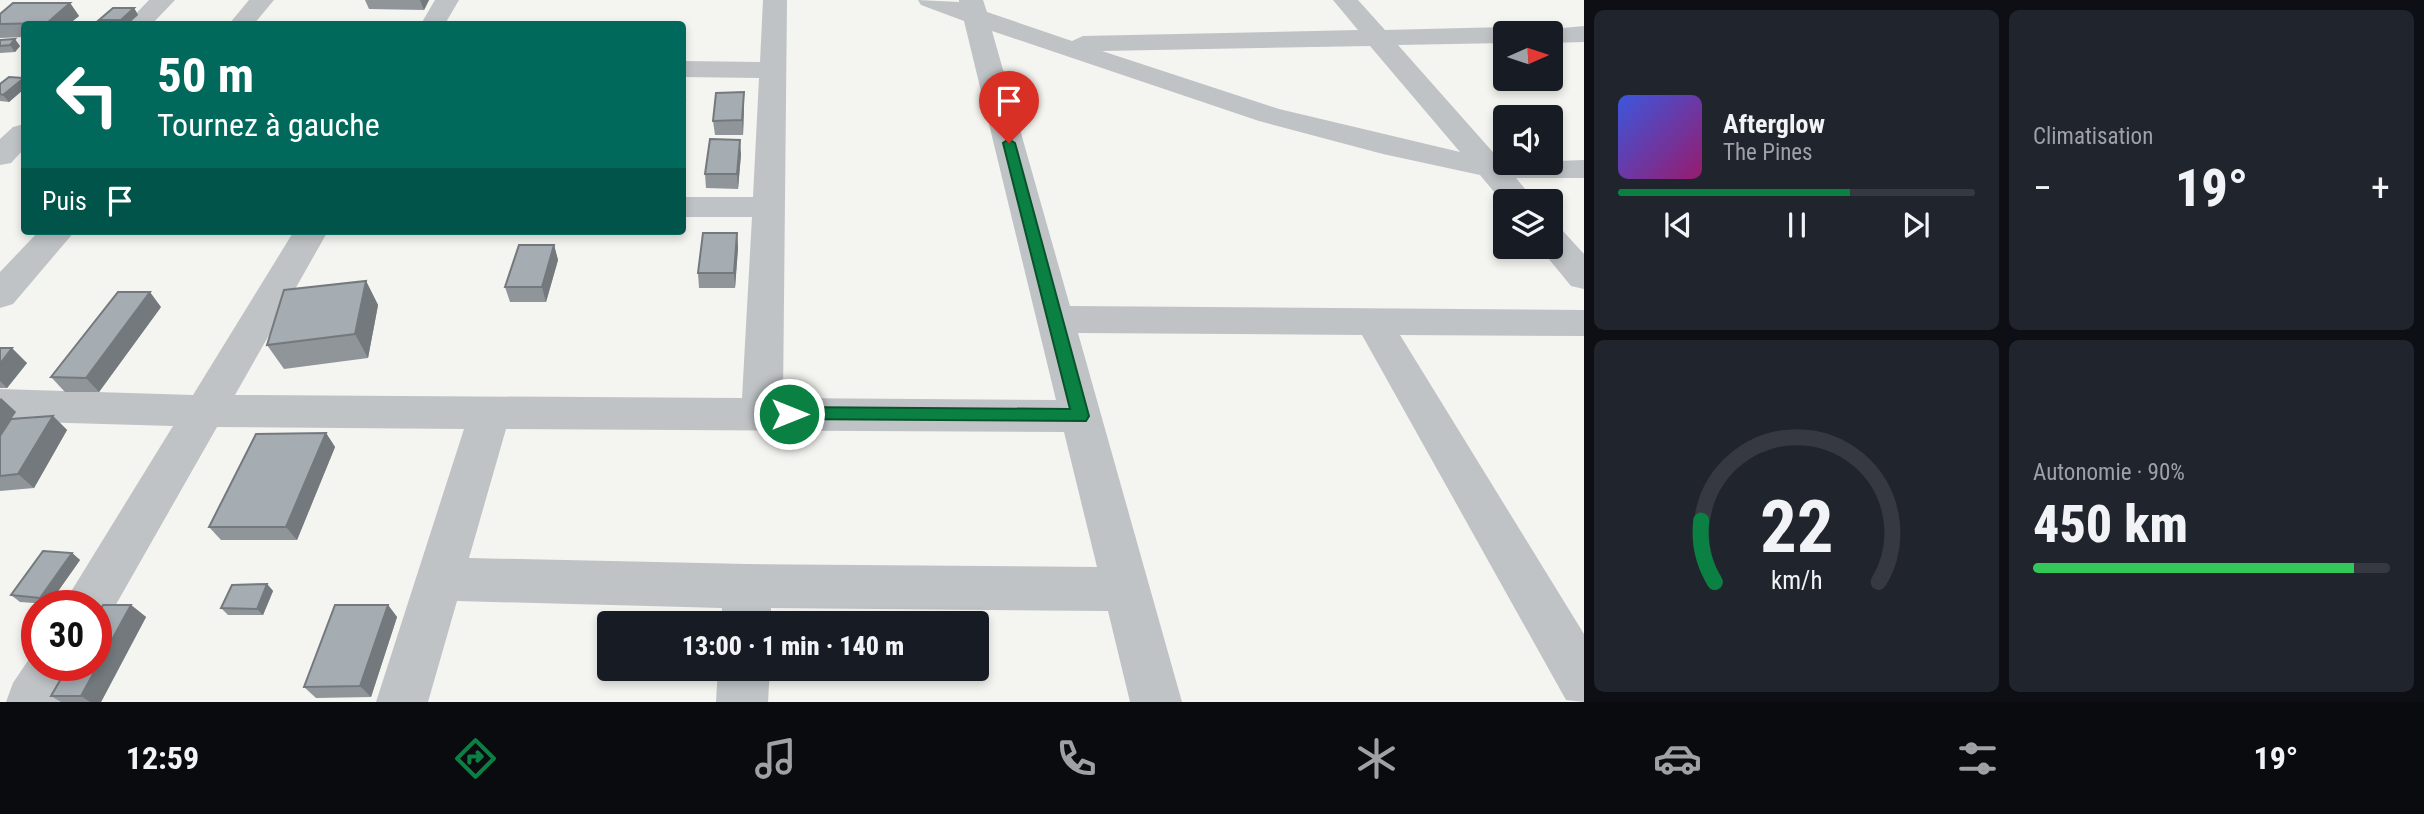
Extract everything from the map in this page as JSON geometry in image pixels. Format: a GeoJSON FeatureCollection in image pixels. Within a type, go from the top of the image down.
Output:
{"type":"FeatureCollection","features":[{"type":"Feature","properties":{"kind":"street"},"geometry":{"type":"LineString","coordinates":[[141,21],[163,0]]}},
{"type":"Feature","properties":{"kind":"street"},"geometry":{"type":"LineString","coordinates":[[244,21],[262,0]]}},
{"type":"Feature","properties":{"kind":"street"},"geometry":{"type":"LineString","coordinates":[[435,21],[447,0]]}},
{"type":"Feature","properties":{"kind":"street"},"geometry":{"type":"LineString","coordinates":[[762,414],[775,0]]}},
{"type":"Feature","properties":{"kind":"street"},"geometry":{"type":"LineString","coordinates":[[930,0],[974,9],[1053,44],[1269,115],[1383,145],[1490,168],[1584,169]]}},
{"type":"Feature","properties":{"kind":"street"},"geometry":{"type":"LineString","coordinates":[[1345,0],[1508,189]]}},
{"type":"Feature","properties":{"kind":"street"},"geometry":{"type":"LineString","coordinates":[[974,9],[1156,702]]}},
{"type":"Feature","properties":{"kind":"street"},"geometry":{"type":"LineString","coordinates":[[1563,35],[1584,34]]}},
{"type":"Feature","properties":{"kind":"street"},"geometry":{"type":"LineString","coordinates":[[1053,44],[1493,36]]}},
{"type":"Feature","properties":{"kind":"street"},"geometry":{"type":"LineString","coordinates":[[686,69],[772,70]]}},
{"type":"Feature","properties":{"kind":"street"},"geometry":{"type":"LineString","coordinates":[[0,156],[21,136]]}},
{"type":"Feature","properties":{"kind":"street"},"geometry":{"type":"LineString","coordinates":[[686,207],[768,207]]}},
{"type":"Feature","properties":{"kind":"street"},"geometry":{"type":"LineString","coordinates":[[0,295],[54,235]]}},
{"type":"Feature","properties":{"kind":"street"},"geometry":{"type":"LineString","coordinates":[[99,590],[309,235]]}},
{"type":"Feature","properties":{"kind":"street"},"geometry":{"type":"LineString","coordinates":[[1563,253],[1584,276]]}},
{"type":"Feature","properties":{"kind":"street"},"geometry":{"type":"LineString","coordinates":[[1055,319],[1584,323]]}},
{"type":"Feature","properties":{"kind":"street"},"geometry":{"type":"LineString","coordinates":[[1372,320],[1584,682]]}},
{"type":"Feature","properties":{"kind":"street"},"geometry":{"type":"LineString","coordinates":[[0,405],[205,411],[1080,416]]}},
{"type":"Feature","properties":{"kind":"street"},"geometry":{"type":"LineString","coordinates":[[402,702],[490,412]]}},
{"type":"Feature","properties":{"kind":"street"},"geometry":{"type":"LineString","coordinates":[[441,579],[747,605],[1126,589]]}},
{"type":"Feature","properties":{"kind":"street"},"geometry":{"type":"LineString","coordinates":[[32,702],[44,681]]}},
{"type":"Feature","properties":{"kind":"street"},"geometry":{"type":"LineString","coordinates":[[742,702],[743,681]]}},
{"type":"Feature","properties":{"kind":"building"},"geometry":{"type":"Polygon","coordinates":[[[13,3],[70,3],[49,21],[0,24],[0,14],[13,3]]]}},
{"type":"Feature","properties":{"kind":"building"},"geometry":{"type":"Polygon","coordinates":[[[113,8],[134,8],[121,20],[99,20],[113,8]]]}},
{"type":"Feature","properties":{"kind":"building"},"geometry":{"type":"Polygon","coordinates":[[[15,39],[10,45],[0,46],[0,40],[15,39]]]}},
{"type":"Feature","properties":{"kind":"building"},"geometry":{"type":"Polygon","coordinates":[[[9,77],[21,78],[3,95],[0,94],[0,84],[9,77]]]}},
{"type":"Feature","properties":{"kind":"building"},"geometry":{"type":"Polygon","coordinates":[[[744,92],[742,120],[713,121],[716,93],[744,92]]]}},
{"type":"Feature","properties":{"kind":"building"},"geometry":{"type":"Polygon","coordinates":[[[710,139],[740,140],[737,174],[705,174],[710,139]]]}},
{"type":"Feature","properties":{"kind":"building"},"geometry":{"type":"Polygon","coordinates":[[[703,233],[737,233],[734,273],[698,273],[703,233]]]}},
{"type":"Feature","properties":{"kind":"building"},"geometry":{"type":"Polygon","coordinates":[[[519,245],[554,245],[542,287],[505,287],[519,245]]]}},
{"type":"Feature","properties":{"kind":"building"},"geometry":{"type":"Polygon","coordinates":[[[366,281],[355,334],[267,345],[284,290],[366,281]]]}},
{"type":"Feature","properties":{"kind":"building"},"geometry":{"type":"Polygon","coordinates":[[[118,292],[150,292],[86,378],[51,377],[118,292]]]}},
{"type":"Feature","properties":{"kind":"building"},"geometry":{"type":"Polygon","coordinates":[[[0,348],[12,348],[0,364],[0,348]]]}},
{"type":"Feature","properties":{"kind":"building"},"geometry":{"type":"Polygon","coordinates":[[[53,416],[18,474],[0,476],[0,436],[11,419],[53,416]]]}},
{"type":"Feature","properties":{"kind":"building"},"geometry":{"type":"Polygon","coordinates":[[[326,433],[286,527],[209,527],[256,434],[326,433]]]}},
{"type":"Feature","properties":{"kind":"building"},"geometry":{"type":"Polygon","coordinates":[[[43,551],[72,553],[46,590],[21,590],[21,596],[11,595],[43,551]]]}},
{"type":"Feature","properties":{"kind":"building"},"geometry":{"type":"Polygon","coordinates":[[[267,584],[257,609],[221,608],[232,585],[267,584]]]}},
{"type":"Feature","properties":{"kind":"building"},"geometry":{"type":"Polygon","coordinates":[[[112,605],[131,605],[112,640],[112,605]]]}},
{"type":"Feature","properties":{"kind":"building"},"geometry":{"type":"Polygon","coordinates":[[[335,605],[388,605],[360,686],[304,687],[335,605]]]}},
{"type":"Feature","properties":{"kind":"building"},"geometry":{"type":"Polygon","coordinates":[[[60,681],[89,681],[81,696],[51,696],[60,681]]]}},
{"type":"Feature","properties":{"kind":"route"},"geometry":{"type":"LineString","coordinates":[[789,414],[1080,416],[1009,143]]}}]}
